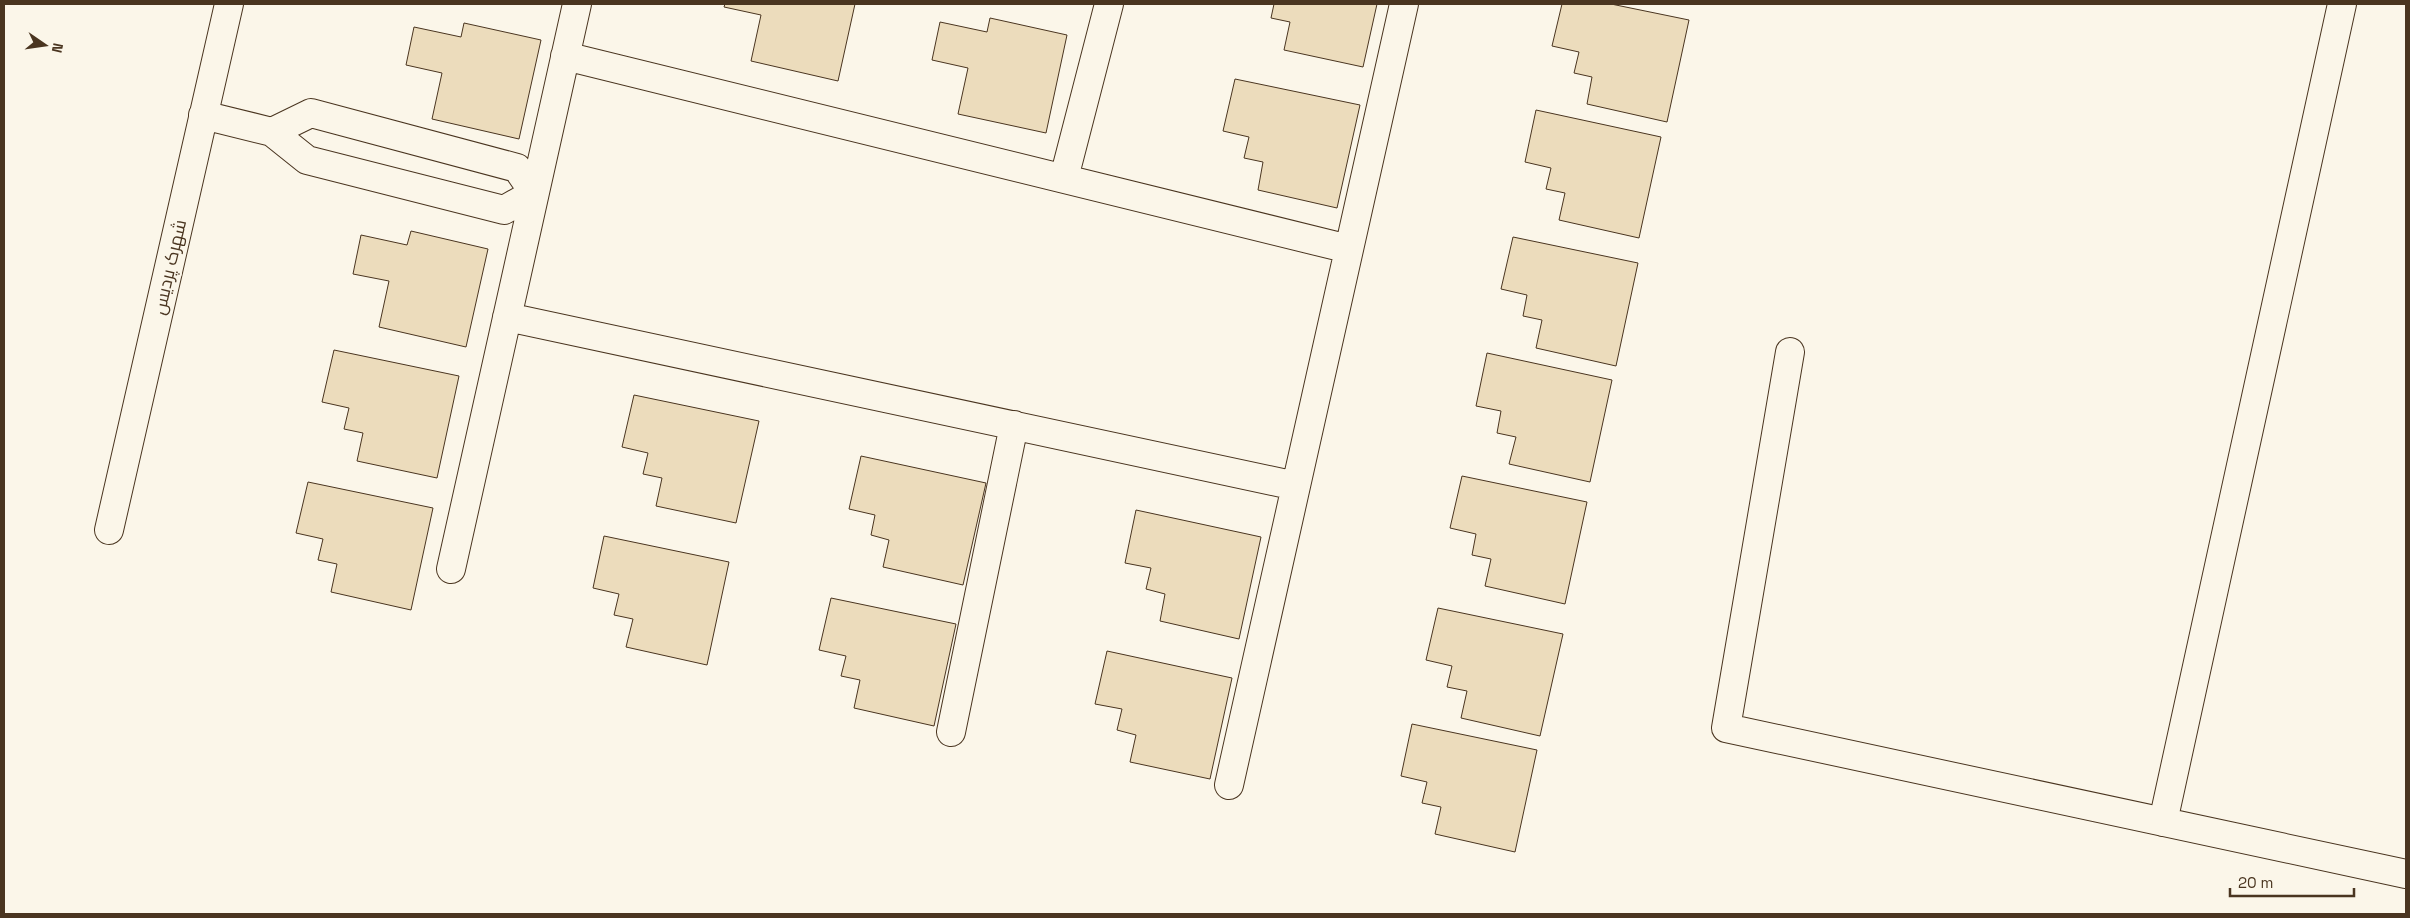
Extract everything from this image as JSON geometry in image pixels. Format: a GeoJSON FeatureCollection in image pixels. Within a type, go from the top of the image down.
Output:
{"type":"FeatureCollection","features":[{"type":"Feature","properties":{"kind":"street","name":"شهرک پردیس"},"geometry":{"type":"LineString","coordinates":[[109,530],[229,4]]}},
{"type":"Feature","properties":{"kind":"street"},"geometry":{"type":"LineString","coordinates":[[451,568],[577,4]]}},
{"type":"Feature","properties":{"kind":"street"},"geometry":{"type":"LineString","coordinates":[[1064,178],[1109,4]]}},
{"type":"Feature","properties":{"kind":"street"},"geometry":{"type":"LineString","coordinates":[[1229,785],[1404,4]]}},
{"type":"Feature","properties":{"kind":"street"},"geometry":{"type":"LineString","coordinates":[[2163,822],[2342,4]]}},
{"type":"Feature","properties":{"kind":"street"},"geometry":{"type":"LineString","coordinates":[[565,56],[1349,249]]}},
{"type":"Feature","properties":{"kind":"street"},"geometry":{"type":"LineString","coordinates":[[272,132],[311,113],[518,168],[534,193]]}},
{"type":"Feature","properties":{"kind":"street"},"geometry":{"type":"LineString","coordinates":[[203,115],[272,132],[307,160],[504,210],[534,193]]}},
{"type":"Feature","properties":{"kind":"street"},"geometry":{"type":"LineString","coordinates":[[507,317],[1296,486]]}},
{"type":"Feature","properties":{"kind":"street"},"geometry":{"type":"LineString","coordinates":[[1790,352],[1726,728],[2406,874]]}},
{"type":"Feature","properties":{"kind":"street"},"geometry":{"type":"LineString","coordinates":[[951,732],[1014,425]]}},
{"type":"Feature","properties":{"kind":"building"},"geometry":{"type":"Polygon","coordinates":[[[725,4],[855,4],[838,81],[751,61],[761,15],[724,7],[725,4]]]}},
{"type":"Feature","properties":{"kind":"building"},"geometry":{"type":"Polygon","coordinates":[[[1274,4],[1377,4],[1363,67],[1284,50],[1290,22],[1271,18],[1274,4]]]}},
{"type":"Feature","properties":{"kind":"building"},"geometry":{"type":"Polygon","coordinates":[[[1562,4],[1611,4],[1689,20],[1667,122],[1587,104],[1592,77],[1574,73],[1579,52],[1552,46],[1562,4]]]}},
{"type":"Feature","properties":{"kind":"building"},"geometry":{"type":"Polygon","coordinates":[[[990,18],[1067,35],[1046,133],[958,114],[968,68],[932,60],[940,22],[987,32],[990,18]]]}},
{"type":"Feature","properties":{"kind":"building"},"geometry":{"type":"Polygon","coordinates":[[[464,23],[541,40],[519,139],[432,119],[442,73],[406,65],[414,27],[461,37],[464,23]]]}},
{"type":"Feature","properties":{"kind":"building"},"geometry":{"type":"Polygon","coordinates":[[[1235,79],[1360,105],[1337,208],[1258,190],[1263,162],[1244,158],[1249,137],[1223,131],[1235,79]]]}},
{"type":"Feature","properties":{"kind":"building"},"geometry":{"type":"Polygon","coordinates":[[[1536,110],[1661,137],[1639,238],[1559,220],[1565,193],[1546,189],[1551,168],[1525,162],[1536,110]]]}},
{"type":"Feature","properties":{"kind":"building"},"geometry":{"type":"Polygon","coordinates":[[[411,231],[488,249],[466,347],[379,327],[389,281],[353,274],[361,235],[407,245],[411,231]]]}},
{"type":"Feature","properties":{"kind":"building"},"geometry":{"type":"Polygon","coordinates":[[[1513,237],[1638,263],[1616,366],[1536,348],[1542,320],[1523,316],[1527,295],[1501,289],[1513,237]]]}},
{"type":"Feature","properties":{"kind":"building"},"geometry":{"type":"Polygon","coordinates":[[[334,350],[459,376],[437,478],[357,461],[363,433],[344,429],[349,408],[322,402],[334,350]]]}},
{"type":"Feature","properties":{"kind":"building"},"geometry":{"type":"Polygon","coordinates":[[[1487,353],[1612,380],[1590,482],[1509,464],[1516,437],[1497,433],[1501,411],[1476,406],[1487,353]]]}},
{"type":"Feature","properties":{"kind":"building"},"geometry":{"type":"Polygon","coordinates":[[[634,395],[759,421],[736,523],[656,506],[662,478],[643,474],[648,453],[622,447],[634,395]]]}},
{"type":"Feature","properties":{"kind":"building"},"geometry":{"type":"Polygon","coordinates":[[[861,456],[986,483],[963,585],[883,567],[889,540],[871,535],[875,515],[849,509],[861,456]]]}},
{"type":"Feature","properties":{"kind":"building"},"geometry":{"type":"Polygon","coordinates":[[[1462,476],[1587,502],[1565,604],[1485,586],[1491,559],[1472,555],[1476,534],[1450,528],[1462,476]]]}},
{"type":"Feature","properties":{"kind":"building"},"geometry":{"type":"Polygon","coordinates":[[[308,482],[433,508],[411,610],[331,592],[337,564],[318,560],[323,539],[296,533],[308,482]]]}},
{"type":"Feature","properties":{"kind":"building"},"geometry":{"type":"Polygon","coordinates":[[[1136,510],[1261,537],[1239,639],[1160,621],[1165,594],[1146,589],[1151,568],[1125,563],[1136,510]]]}},
{"type":"Feature","properties":{"kind":"building"},"geometry":{"type":"Polygon","coordinates":[[[604,536],[729,562],[707,665],[626,647],[633,619],[614,615],[619,594],[593,588],[604,536]]]}},
{"type":"Feature","properties":{"kind":"building"},"geometry":{"type":"Polygon","coordinates":[[[831,598],[956,624],[934,726],[854,708],[860,680],[841,676],[846,656],[819,650],[831,598]]]}},
{"type":"Feature","properties":{"kind":"building"},"geometry":{"type":"Polygon","coordinates":[[[1438,608],[1563,634],[1540,736],[1461,718],[1467,691],[1447,687],[1452,666],[1426,660],[1438,608]]]}},
{"type":"Feature","properties":{"kind":"building"},"geometry":{"type":"Polygon","coordinates":[[[1107,651],[1232,678],[1210,779],[1130,762],[1136,735],[1117,730],[1122,709],[1095,704],[1107,651]]]}},
{"type":"Feature","properties":{"kind":"building"},"geometry":{"type":"Polygon","coordinates":[[[1412,724],[1537,750],[1515,852],[1435,834],[1441,807],[1422,803],[1427,782],[1401,776],[1412,724]]]}}]}
